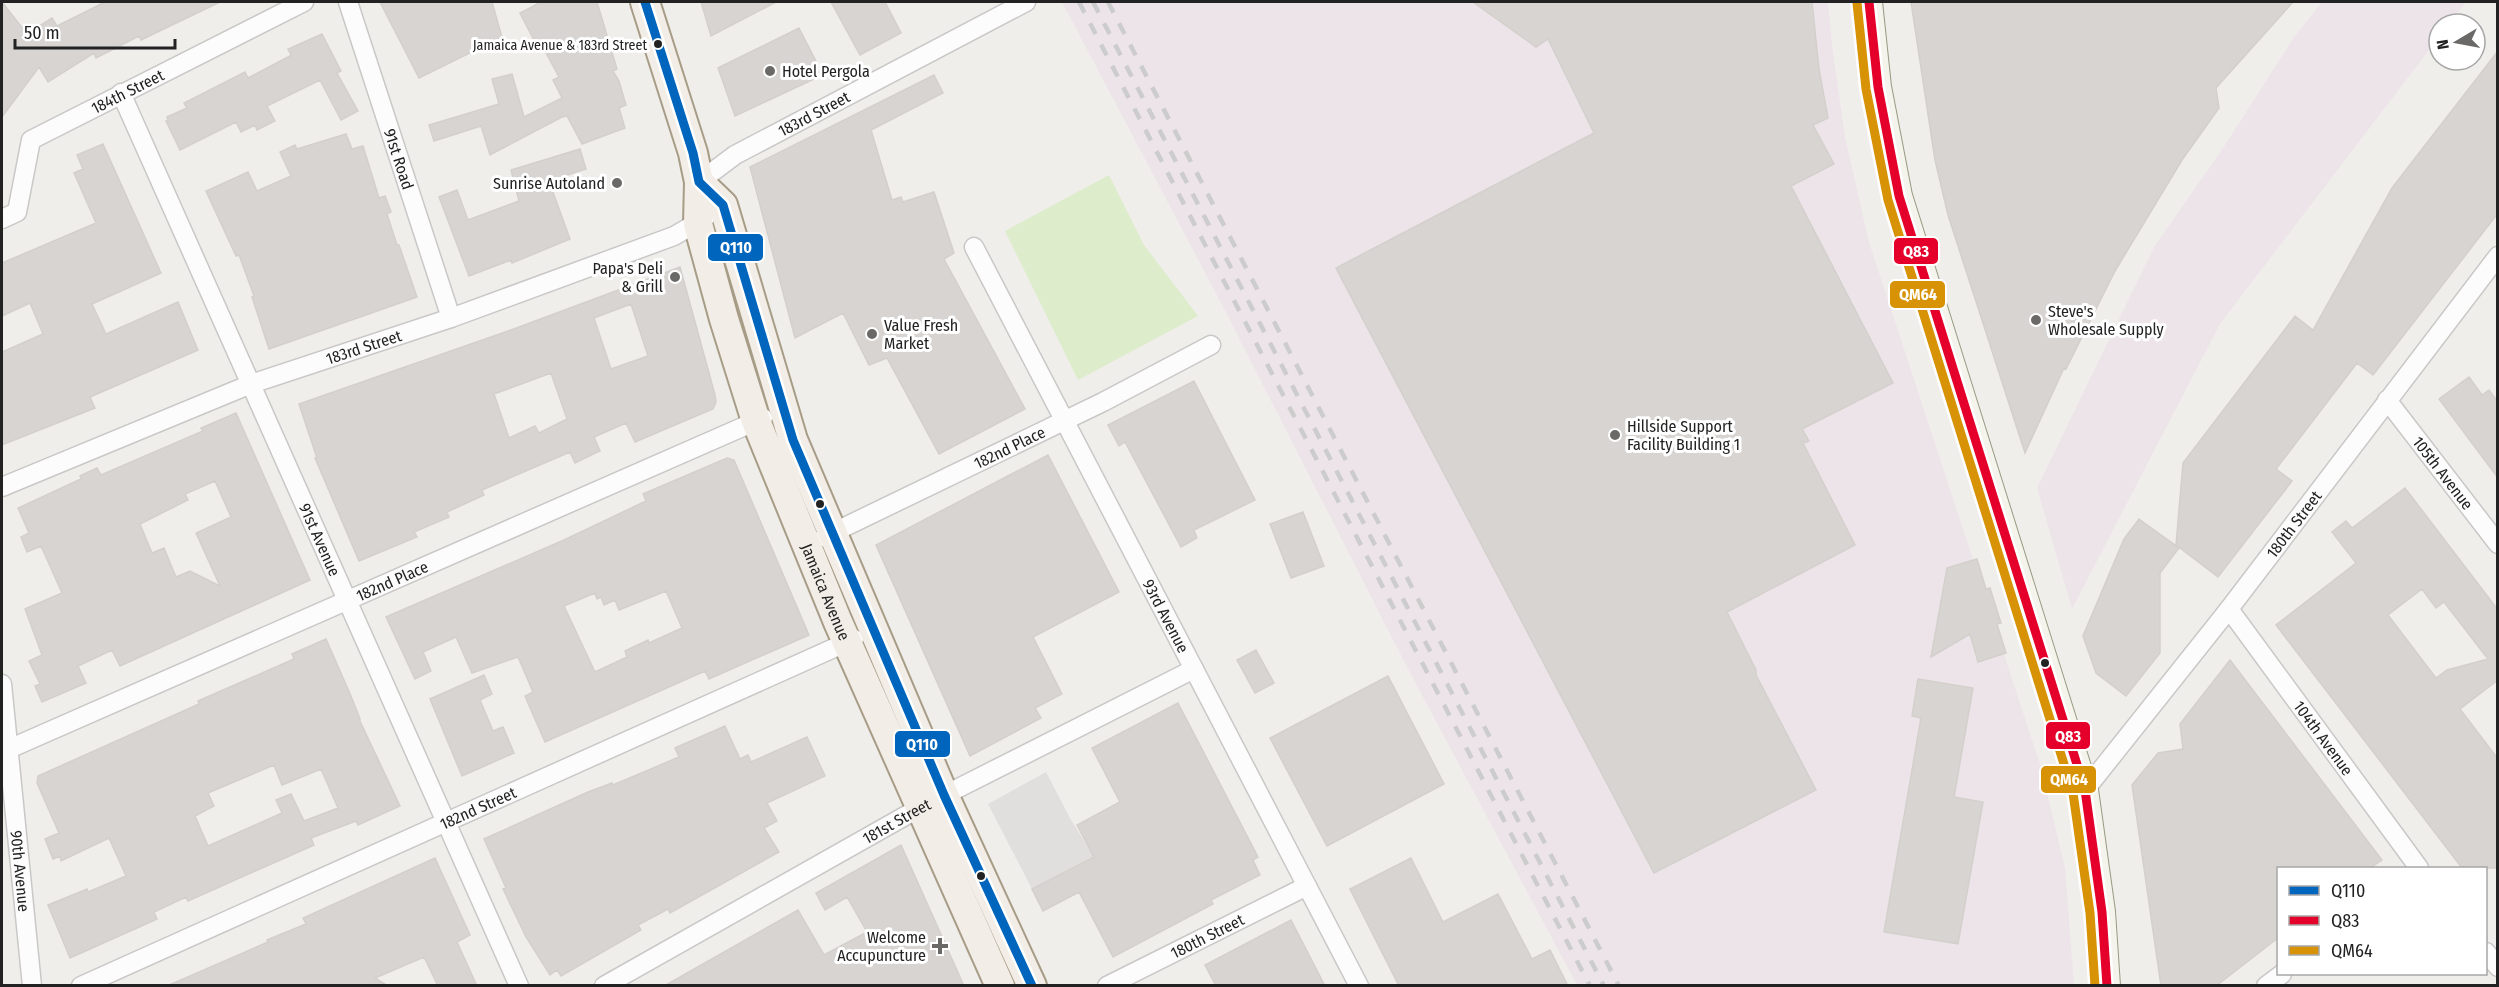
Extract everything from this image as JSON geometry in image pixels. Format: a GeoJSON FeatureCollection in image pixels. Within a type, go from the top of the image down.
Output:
{"type":"FeatureCollection","features":[{"type":"Feature","properties":{"kind":"main road","name":"Jamaica Avenue"},"geometry":{"type":"LineString","coordinates":[[645,2],[693,153],[699,182],[698,224],[756,421],[847,642],[1032,986]]}},
{"type":"Feature","properties":{"kind":"main road"},"geometry":{"type":"LineString","coordinates":[[1869,2],[1878,87],[1899,196],[1932,307],[2042,646],[2085,790],[2102,912],[2107,986]]}},
{"type":"Feature","properties":{"kind":"main road"},"geometry":{"type":"LineString","coordinates":[[699,182],[723,204]]}},
{"type":"Feature","properties":{"kind":"main road","name":"Jamaica Avenue"},"geometry":{"type":"LineString","coordinates":[[723,204],[793,440],[874,630],[932,801],[1000,986]]}},
{"type":"Feature","properties":{"kind":"street","name":"184th Street"},"geometry":{"type":"LineString","coordinates":[[2,219],[17,212],[31,140],[304,2]]}},
{"type":"Feature","properties":{"kind":"street","name":"91st Road"},"geometry":{"type":"LineString","coordinates":[[348,2],[451,318]]}},
{"type":"Feature","properties":{"kind":"street","name":"183rd Street"},"geometry":{"type":"LineString","coordinates":[[699,182],[735,155],[1026,2]]}},
{"type":"Feature","properties":{"kind":"street","name":"91st Avenue"},"geometry":{"type":"LineString","coordinates":[[121,93],[519,986]]}},
{"type":"Feature","properties":{"kind":"street","name":"183rd Street"},"geometry":{"type":"LineString","coordinates":[[2,487],[251,384],[451,318],[664,240],[698,224],[723,204]]}},
{"type":"Feature","properties":{"kind":"street","name":"93rd Avenue"},"geometry":{"type":"LineString","coordinates":[[974,247],[1359,986]]}},
{"type":"Feature","properties":{"kind":"street","name":"180th Street"},"geometry":{"type":"LineString","coordinates":[[2085,790],[2229,609],[2498,256]]}},
{"type":"Feature","properties":{"kind":"street","name":"182nd Place"},"geometry":{"type":"LineString","coordinates":[[806,546],[1064,420],[1211,345]]}},
{"type":"Feature","properties":{"kind":"street","name":"105th Avenue"},"geometry":{"type":"LineString","coordinates":[[2387,400],[2498,544]]}},
{"type":"Feature","properties":{"kind":"street","name":"182nd Place"},"geometry":{"type":"LineString","coordinates":[[5,751],[348,598],[783,410]]}},
{"type":"Feature","properties":{"kind":"street","name":"104th Avenue"},"geometry":{"type":"LineString","coordinates":[[2229,609],[2418,867]]}},
{"type":"Feature","properties":{"kind":"street","name":"182nd Street"},"geometry":{"type":"LineString","coordinates":[[81,986],[874,630]]}},
{"type":"Feature","properties":{"kind":"street","name":"181st Street"},"geometry":{"type":"LineString","coordinates":[[604,986],[932,801],[1194,669]]}},
{"type":"Feature","properties":{"kind":"street","name":"90th Avenue"},"geometry":{"type":"LineString","coordinates":[[2,684],[5,751],[32,986]]}},
{"type":"Feature","properties":{"kind":"street","name":"180th Street"},"geometry":{"type":"LineString","coordinates":[[1107,986],[1307,886]]}},
{"type":"Feature","properties":{"kind":"street"},"geometry":{"type":"LineString","coordinates":[[2487,953],[2498,967]]}},
{"type":"Feature","properties":{"kind":"street"},"geometry":{"type":"LineString","coordinates":[[2266,986],[2281,975]]}},
{"type":"Feature","properties":{"kind":"shaded area"},"geometry":{"type":"Polygon","coordinates":[[[1062,2],[1828,2],[1845,137],[1869,242],[2041,767],[2065,868],[2074,985],[1577,985],[1408,669],[1220,301],[1062,2]]]}},
{"type":"Feature","properties":{"kind":"shaded area"},"geometry":{"type":"Polygon","coordinates":[[[2322,2],[2466,2],[2458,12],[2427,12],[2427,53],[2220,324],[2072,609],[2037,488],[2154,247],[2223,148],[2294,37],[2322,2]]]}},
{"type":"Feature","properties":{"kind":"shaded area"},"geometry":{"type":"Polygon","coordinates":[[[1046,772],[1071,820],[1094,856],[1032,889],[988,804],[1046,772]]]}},
{"type":"Feature","properties":{"kind":"green space"},"geometry":{"type":"Polygon","coordinates":[[[1109,175],[1144,245],[1198,316],[1078,380],[1005,231],[1109,175]]]}},
{"type":"Feature","properties":{"kind":"building"},"geometry":{"type":"Polygon","coordinates":[[[2,2],[27,34],[52,18],[57,26],[105,2],[220,2],[141,40],[139,36],[96,58],[94,53],[48,82],[39,67],[2,117],[2,2]]]}},
{"type":"Feature","properties":{"kind":"building"},"geometry":{"type":"Polygon","coordinates":[[[380,2],[492,2],[502,37],[419,78],[380,2]]]}},
{"type":"Feature","properties":{"kind":"building"},"geometry":{"type":"Polygon","coordinates":[[[541,2],[597,2],[617,69],[613,71],[619,81],[626,105],[619,108],[625,128],[582,144],[567,116],[562,117],[490,155],[481,126],[434,141],[429,125],[499,104],[492,79],[512,74],[524,117],[562,98],[553,80],[559,77],[540,42],[536,44],[520,13],[541,2]]]}},
{"type":"Feature","properties":{"kind":"building"},"geometry":{"type":"Polygon","coordinates":[[[701,2],[776,2],[711,36],[701,2]]]}},
{"type":"Feature","properties":{"kind":"building"},"geometry":{"type":"Polygon","coordinates":[[[831,2],[885,2],[901,33],[860,55],[831,2]]]}},
{"type":"Feature","properties":{"kind":"building","name":"Hillside Support Facility Building 1"},"geometry":{"type":"Polygon","coordinates":[[[1473,2],[1812,2],[1819,69],[1828,118],[1813,125],[1834,164],[1791,186],[1893,383],[1802,429],[1809,441],[1803,443],[1855,545],[1727,612],[1756,670],[1756,675],[1816,790],[1654,873],[1336,268],[1594,133],[1548,39],[1536,47],[1473,2]]]}},
{"type":"Feature","properties":{"kind":"building"},"geometry":{"type":"Polygon","coordinates":[[[1911,2],[2293,2],[2216,88],[2219,108],[2182,160],[2115,271],[2066,369],[2064,368],[2025,453],[1948,215],[1935,160],[1911,2]]]}},
{"type":"Feature","properties":{"kind":"building","name":"Hotel Pergola"},"geometry":{"type":"Polygon","coordinates":[[[799,28],[823,75],[735,116],[718,68],[799,28]]]}},
{"type":"Feature","properties":{"kind":"building"},"geometry":{"type":"Polygon","coordinates":[[[322,34],[341,71],[337,73],[358,111],[341,120],[320,80],[267,106],[275,121],[257,130],[255,125],[241,132],[236,122],[180,150],[166,121],[167,117],[187,108],[184,103],[245,72],[248,78],[291,55],[288,49],[322,34]]]}},
{"type":"Feature","properties":{"kind":"building"},"geometry":{"type":"Polygon","coordinates":[[[2498,51],[2498,213],[2373,375],[2357,363],[2276,469],[2292,481],[2218,577],[2176,545],[2183,463],[2295,316],[2313,330],[2392,188],[2482,72],[2487,72],[2487,65],[2498,51]]]}},
{"type":"Feature","properties":{"kind":"building"},"geometry":{"type":"Polygon","coordinates":[[[934,75],[943,93],[871,130],[892,200],[901,197],[903,202],[934,192],[954,253],[944,259],[1025,409],[939,454],[887,358],[869,365],[843,313],[795,338],[750,167],[934,75]]]}},
{"type":"Feature","properties":{"kind":"building"},"geometry":{"type":"Polygon","coordinates":[[[346,134],[352,149],[363,146],[379,198],[385,196],[391,212],[387,214],[417,297],[269,349],[252,297],[254,296],[239,255],[236,256],[206,191],[248,172],[257,191],[291,176],[280,152],[295,145],[297,149],[346,134]]]}},
{"type":"Feature","properties":{"kind":"building"},"geometry":{"type":"Polygon","coordinates":[[[103,144],[161,273],[92,304],[106,334],[178,302],[198,350],[90,397],[95,408],[2,445],[2,352],[43,334],[30,303],[2,316],[2,263],[96,223],[74,173],[83,169],[77,155],[103,144]]]}},
{"type":"Feature","properties":{"kind":"building"},"geometry":{"type":"Polygon","coordinates":[[[580,149],[586,169],[549,181],[570,239],[512,263],[511,260],[469,276],[439,197],[457,190],[468,220],[519,201],[511,170],[580,149]]]}},
{"type":"Feature","properties":{"kind":"building"},"geometry":{"type":"Polygon","coordinates":[[[680,267],[716,402],[713,409],[635,442],[626,423],[594,437],[600,451],[575,463],[570,452],[482,490],[484,495],[447,512],[449,517],[414,532],[417,537],[359,561],[315,458],[317,458],[299,404],[511,330],[680,267]],[[631,304],[594,318],[611,369],[648,356],[631,304]],[[551,373],[494,394],[509,438],[535,426],[539,433],[567,419],[551,373]]]}},
{"type":"Feature","properties":{"kind":"building"},"geometry":{"type":"Polygon","coordinates":[[[2469,377],[2482,395],[2489,390],[2498,402],[2498,478],[2439,399],[2469,377]]]}},
{"type":"Feature","properties":{"kind":"building"},"geometry":{"type":"Polygon","coordinates":[[[1194,381],[1255,500],[1194,530],[1197,538],[1181,547],[1125,442],[1119,446],[1108,425],[1194,381]]]}},
{"type":"Feature","properties":{"kind":"building"},"geometry":{"type":"Polygon","coordinates":[[[236,413],[310,580],[120,666],[112,650],[78,666],[86,683],[42,702],[35,686],[40,684],[29,661],[42,655],[25,609],[62,593],[41,546],[27,552],[21,537],[29,533],[18,508],[81,479],[80,476],[97,468],[101,475],[203,431],[201,428],[236,413]],[[215,481],[185,494],[188,500],[140,524],[152,553],[164,548],[176,577],[190,571],[220,586],[196,533],[231,517],[215,481]]]}},
{"type":"Feature","properties":{"kind":"building"},"geometry":{"type":"Polygon","coordinates":[[[1048,455],[1119,592],[1033,637],[1062,694],[1035,708],[1041,718],[970,756],[876,545],[1048,455]]]}},
{"type":"Feature","properties":{"kind":"building"},"geometry":{"type":"Polygon","coordinates":[[[727,458],[734,460],[809,635],[709,679],[705,671],[545,742],[525,696],[533,692],[518,657],[472,673],[456,637],[423,652],[431,671],[415,679],[386,617],[564,540],[646,501],[643,494],[727,458]],[[666,591],[619,610],[615,600],[604,605],[601,597],[597,599],[595,593],[564,606],[595,672],[627,657],[625,651],[682,628],[666,591]]]}},
{"type":"Feature","properties":{"kind":"building"},"geometry":{"type":"Polygon","coordinates":[[[2405,488],[2498,610],[2498,680],[2460,709],[2498,759],[2498,868],[2461,867],[2276,625],[2356,563],[2332,532],[2346,521],[2352,528],[2405,488]],[[2422,589],[2388,615],[2436,678],[2447,670],[2488,659],[2444,602],[2436,608],[2422,589]]]}},
{"type":"Feature","properties":{"kind":"building"},"geometry":{"type":"Polygon","coordinates":[[[1303,512],[1324,566],[1291,578],[1270,524],[1303,512]]]}},
{"type":"Feature","properties":{"kind":"building"},"geometry":{"type":"Polygon","coordinates":[[[2139,519],[2179,548],[2160,573],[2160,653],[2126,696],[2096,673],[2083,636],[2124,539],[2139,519]]]}},
{"type":"Feature","properties":{"kind":"building"},"geometry":{"type":"Polygon","coordinates":[[[1977,559],[1986,589],[1990,588],[2001,623],[1997,624],[2006,653],[1978,662],[1970,634],[1931,657],[1947,568],[1977,559]]]}},
{"type":"Feature","properties":{"kind":"building"},"geometry":{"type":"Polygon","coordinates":[[[326,639],[359,719],[400,806],[358,825],[356,821],[311,838],[314,845],[188,901],[186,897],[154,912],[157,919],[70,958],[48,905],[126,876],[109,838],[61,861],[60,856],[53,859],[45,839],[59,833],[37,783],[38,776],[294,659],[292,654],[326,639]],[[274,765],[208,793],[214,806],[195,816],[208,846],[282,813],[276,800],[291,794],[304,821],[338,808],[321,769],[282,785],[274,765]]]}},
{"type":"Feature","properties":{"kind":"building"},"geometry":{"type":"Polygon","coordinates":[[[1256,650],[1274,683],[1255,693],[1237,660],[1256,650]]]}},
{"type":"Feature","properties":{"kind":"building"},"geometry":{"type":"Polygon","coordinates":[[[2230,660],[2382,860],[2372,867],[2277,867],[2277,939],[2216,986],[2161,986],[2132,785],[2158,753],[2183,749],[2180,724],[2230,660]]]}},
{"type":"Feature","properties":{"kind":"building"},"geometry":{"type":"Polygon","coordinates":[[[484,675],[492,694],[480,700],[493,731],[503,727],[514,753],[462,776],[430,699],[484,675]]]}},
{"type":"Feature","properties":{"kind":"building"},"geometry":{"type":"Polygon","coordinates":[[[1388,676],[1444,784],[1327,846],[1270,738],[1388,676]]]}},
{"type":"Feature","properties":{"kind":"building"},"geometry":{"type":"Polygon","coordinates":[[[1918,679],[1973,688],[1954,797],[1983,802],[1958,944],[1884,932],[1921,718],[1912,716],[1918,679]]]}},
{"type":"Feature","properties":{"kind":"building"},"geometry":{"type":"Polygon","coordinates":[[[1178,703],[1258,857],[1253,860],[1260,875],[1211,900],[1213,904],[1113,957],[1079,892],[1043,911],[1032,889],[1094,857],[1077,825],[1120,802],[1092,748],[1178,703]]]}},
{"type":"Feature","properties":{"kind":"building"},"geometry":{"type":"Polygon","coordinates":[[[725,726],[740,759],[748,755],[751,762],[807,737],[825,776],[767,803],[777,821],[764,828],[779,852],[670,913],[668,909],[638,925],[641,930],[561,976],[557,970],[550,975],[526,937],[503,889],[506,888],[484,839],[588,792],[612,783],[613,785],[679,757],[675,748],[725,726]]]}},
{"type":"Feature","properties":{"kind":"building"},"geometry":{"type":"Polygon","coordinates":[[[901,845],[964,986],[664,986],[798,910],[824,955],[867,932],[847,897],[825,910],[816,893],[901,845]]]}},
{"type":"Feature","properties":{"kind":"building"},"geometry":{"type":"Polygon","coordinates":[[[435,858],[470,935],[457,942],[477,986],[438,986],[424,957],[375,978],[388,986],[167,986],[306,924],[303,918],[435,858]]]}},
{"type":"Feature","properties":{"kind":"building"},"geometry":{"type":"Polygon","coordinates":[[[1411,858],[1443,922],[1498,894],[1532,959],[1550,950],[1568,986],[1399,986],[1350,889],[1411,858]]]}},
{"type":"Feature","properties":{"kind":"building"},"geometry":{"type":"Polygon","coordinates":[[[1291,920],[1325,986],[1216,986],[1205,965],[1291,920]]]}},
{"type":"Feature","properties":{"kind":"railway"},"geometry":{"type":"LineString","coordinates":[[1079,2],[1590,986]]}},
{"type":"Feature","properties":{"kind":"railway"},"geometry":{"type":"LineString","coordinates":[[1093,2],[1604,986]]}},
{"type":"Feature","properties":{"kind":"railway"},"geometry":{"type":"LineString","coordinates":[[1108,2],[1619,986]]}},
{"type":"Feature","properties":{"kind":"transit line","name":"Q110"},"geometry":{"type":"LineString","coordinates":[[645,2],[693,153],[699,182],[723,205],[793,440],[944,795],[1032,986]]}},
{"type":"Feature","properties":{"kind":"transit line","name":"Q83"},"geometry":{"type":"LineString","coordinates":[[1869,2],[1878,87],[1899,196],[2085,790],[2102,912],[2107,986]]}},
{"type":"Feature","properties":{"kind":"transit line","name":"QM64"},"geometry":{"type":"LineString","coordinates":[[1857,3],[1866,89],[1888,200],[2073,793],[2090,913],[2095,986]]}},
{"type":"Feature","properties":{"kind":"place","name":"Jamaica Avenue & 183rd Street"},"geometry":{"type":"Point","coordinates":[658,44]}},
{"type":"Feature","properties":{"kind":"place","name":"Hotel Pergola"},"geometry":{"type":"Point","coordinates":[770,71]}},
{"type":"Feature","properties":{"kind":"place","name":"Sunrise Autoland"},"geometry":{"type":"Point","coordinates":[617,183]}},
{"type":"Feature","properties":{"kind":"place","name":"Papa's Deli & Grill"},"geometry":{"type":"Point","coordinates":[675,277]}},
{"type":"Feature","properties":{"kind":"place","name":"Steve's Wholesale Supply"},"geometry":{"type":"Point","coordinates":[2036,320]}},
{"type":"Feature","properties":{"kind":"place","name":"Value Fresh Market"},"geometry":{"type":"Point","coordinates":[872,334]}},
{"type":"Feature","properties":{"kind":"place","name":"Hillside Support Facility Building 1"},"geometry":{"type":"Point","coordinates":[1615,435]}},
{"type":"Feature","properties":{"kind":"place","name":"Welcome Accupuncture"},"geometry":{"type":"Point","coordinates":[940,946]}}]}
